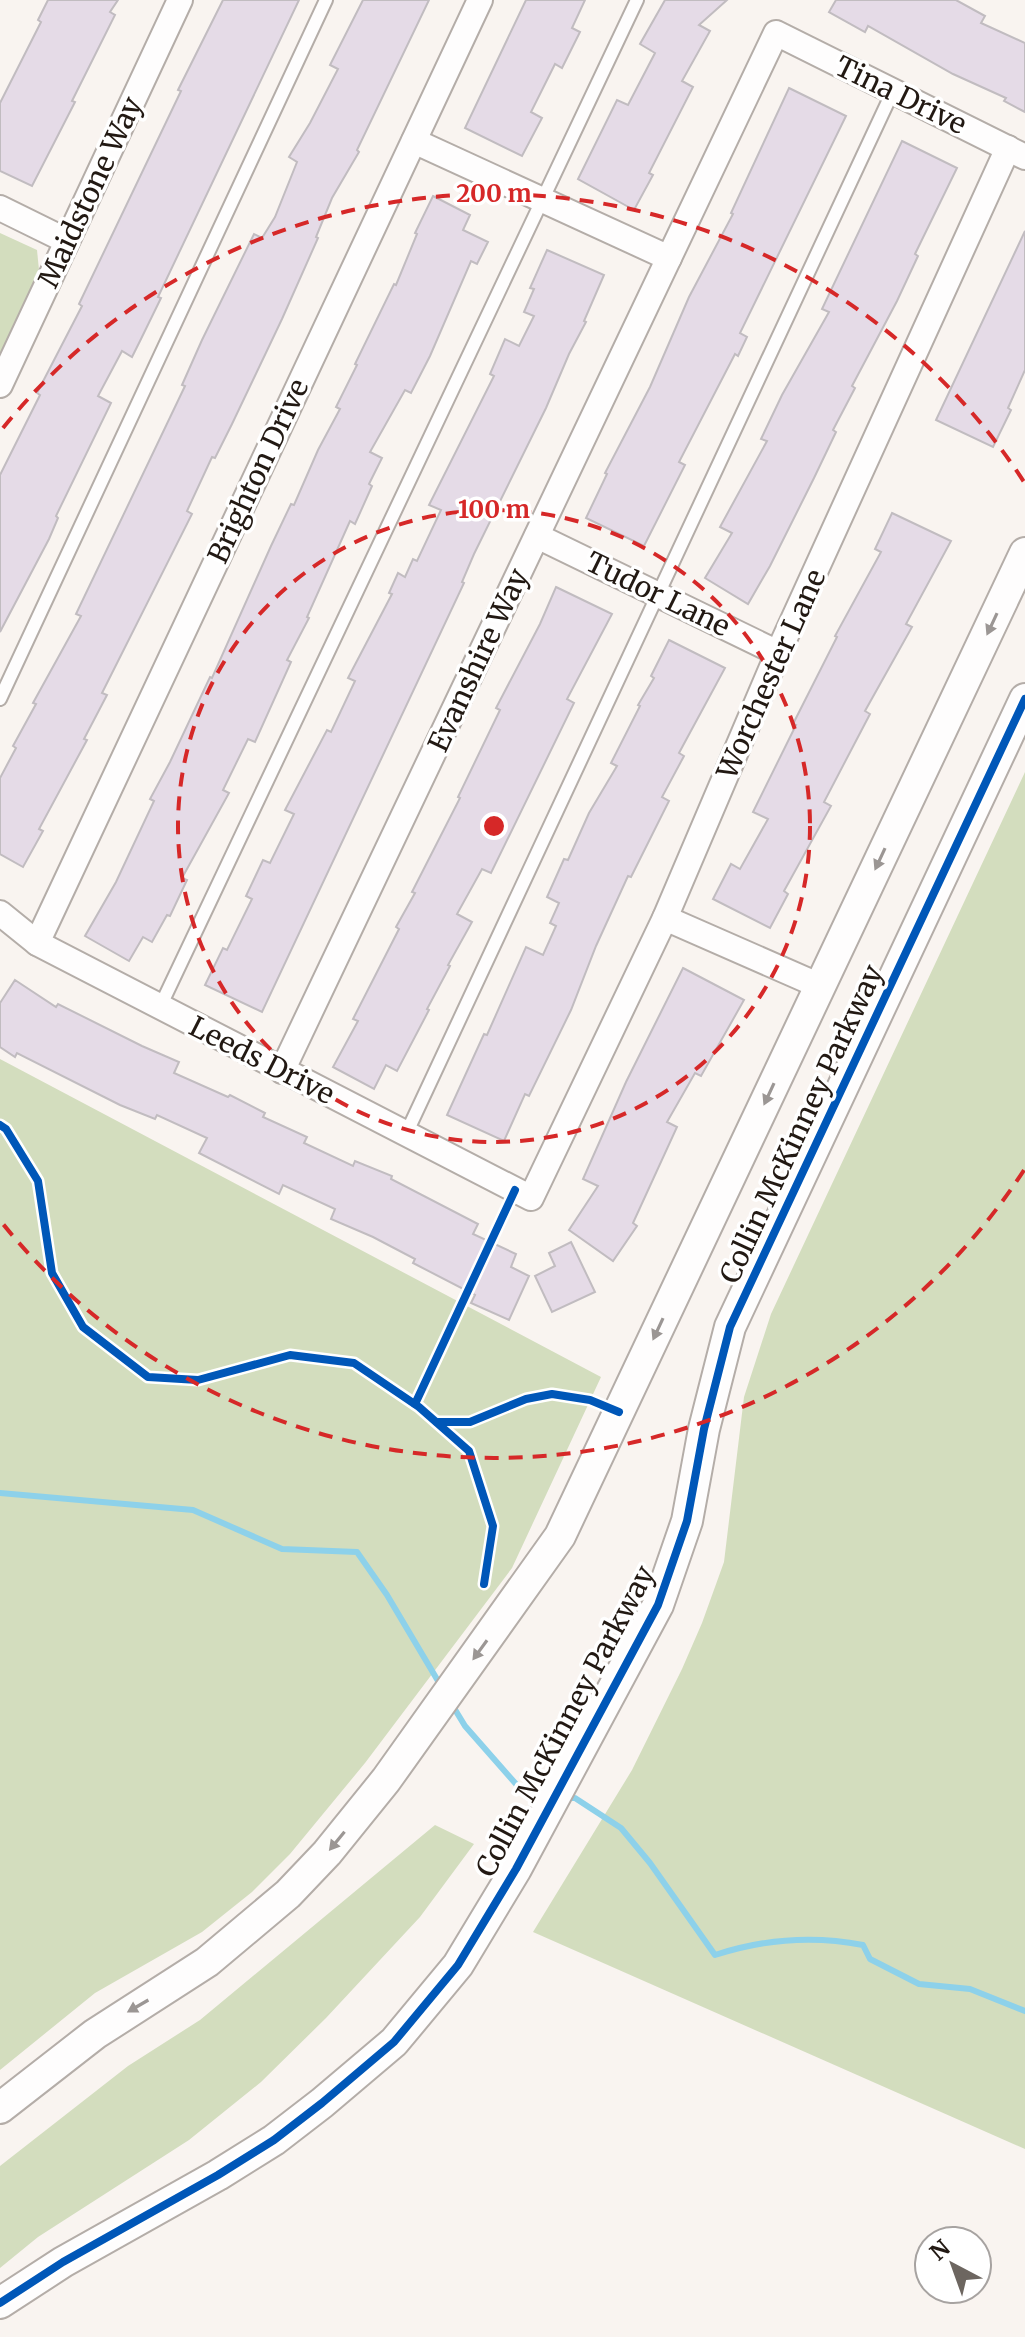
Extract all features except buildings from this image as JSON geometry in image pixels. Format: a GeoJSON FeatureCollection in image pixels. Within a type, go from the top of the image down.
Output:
{"type":"FeatureCollection","features":[{"type":"Feature","properties":{"kind":"street","name":"Maidstone Way"},"geometry":{"type":"LineString","coordinates":[[0,385],[180,0]]}},
{"type":"Feature","properties":{"kind":"street","name":"Brighton Drive"},"geometry":{"type":"LineString","coordinates":[[37,943],[480,0]]}},
{"type":"Feature","properties":{"kind":"street","name":"Tina Drive"},"geometry":{"type":"LineString","coordinates":[[776,33],[1017,152]]}},
{"type":"Feature","properties":{"kind":"street","name":"Evanshire Way"},"geometry":{"type":"LineString","coordinates":[[282,1071],[776,33]]}},
{"type":"Feature","properties":{"kind":"street"},"geometry":{"type":"LineString","coordinates":[[414,141],[669,258]]}},
{"type":"Feature","properties":{"kind":"street","name":"Worchester Lane"},"geometry":{"type":"LineString","coordinates":[[531,1198],[665,918],[778,653],[1017,152]]}},
{"type":"Feature","properties":{"kind":"street"},"geometry":{"type":"LineString","coordinates":[[0,208],[67,241]]}},
{"type":"Feature","properties":{"kind":"street","name":"Tudor Lane"},"geometry":{"type":"LineString","coordinates":[[537,536],[778,653]]}},
{"type":"Feature","properties":{"kind":"street","name":"Collin McKinney Parkway"},"geometry":{"type":"LineString","coordinates":[[0,2108],[95,2034],[207,1962],[288,1894],[327,1853],[386,1780],[560,1536],[1025,553]]}},
{"type":"Feature","properties":{"kind":"street","name":"Collin McKinney Parkway"},"geometry":{"type":"LineString","coordinates":[[0,2303],[63,2262],[274,2140],[394,2042],[458,1965],[516,1869],[658,1605],[687,1521],[704,1429],[730,1327],[1025,699]]}},
{"type":"Feature","properties":{"kind":"street","name":"Leeds Drive"},"geometry":{"type":"LineString","coordinates":[[0,913],[37,943],[531,1198]]}},
{"type":"Feature","properties":{"kind":"street"},"geometry":{"type":"LineString","coordinates":[[665,918],[820,986]]}},
{"type":"Feature","properties":{"kind":"lane"},"geometry":{"type":"LineString","coordinates":[[0,699],[326,0]]}},
{"type":"Feature","properties":{"kind":"lane"},"geometry":{"type":"LineString","coordinates":[[160,1007],[637,0]]}},
{"type":"Feature","properties":{"kind":"lane"},"geometry":{"type":"LineString","coordinates":[[406,1134],[893,91]]}},
{"type":"Feature","properties":{"kind":"green space"},"geometry":{"type":"Polygon","coordinates":[[[0,233],[37,250],[39,270],[0,354],[0,233]]]}},
{"type":"Feature","properties":{"kind":"green space"},"geometry":{"type":"Polygon","coordinates":[[[1025,772],[1025,2149],[533,1932],[632,1770],[702,1623],[724,1562],[744,1397],[771,1314],[1025,772]]]}},
{"type":"Feature","properties":{"kind":"green space"},"geometry":{"type":"Polygon","coordinates":[[[0,1059],[601,1377],[512,1568],[365,1763],[290,1854],[252,1892],[202,1932],[95,1993],[0,2070],[0,1059]]]}},
{"type":"Feature","properties":{"kind":"green space"},"geometry":{"type":"Polygon","coordinates":[[[435,1825],[474,1844],[420,1917],[326,2018],[261,2082],[189,2140],[38,2237],[0,2268],[0,2166],[128,2066],[200,2020],[435,1825]]]}},
{"type":"Feature","properties":{"kind":"waterway"},"geometry":{"type":"LineString","coordinates":[[0,1493],[193,1510],[282,1549],[357,1552],[387,1595],[441,1686]]}},
{"type":"Feature","properties":{"kind":"waterway"},"geometry":{"type":"LineString","coordinates":[[451,1703],[465,1726],[523,1792],[543,1797]]}},
{"type":"Feature","properties":{"kind":"waterway"},"geometry":{"type":"LineString","coordinates":[[567,1798],[575,1798],[621,1828],[650,1863],[715,1955],[788,1940],[825,1940],[863,1945],[870,1959],[919,1984],[970,1989],[1025,2011]]}},
{"type":"Feature","properties":{"kind":"cycle path"},"geometry":{"type":"LineString","coordinates":[[0,2303],[63,2262],[274,2140],[394,2042],[458,1965],[516,1869],[658,1605],[687,1521],[704,1429],[730,1327],[1025,699]]}},
{"type":"Feature","properties":{"kind":"cycle path"},"geometry":{"type":"LineString","coordinates":[[0,1125],[6,1129],[38,1181],[52,1273],[83,1327],[148,1377],[198,1380],[290,1355],[354,1363],[419,1407],[469,1451],[493,1526],[484,1584]]}},
{"type":"Feature","properties":{"kind":"cycle path"},"geometry":{"type":"LineString","coordinates":[[415,1404],[515,1190]]}},
{"type":"Feature","properties":{"kind":"cycle path"},"geometry":{"type":"LineString","coordinates":[[437,1422],[470,1422],[526,1399],[552,1394],[590,1400],[619,1412]]}}]}
